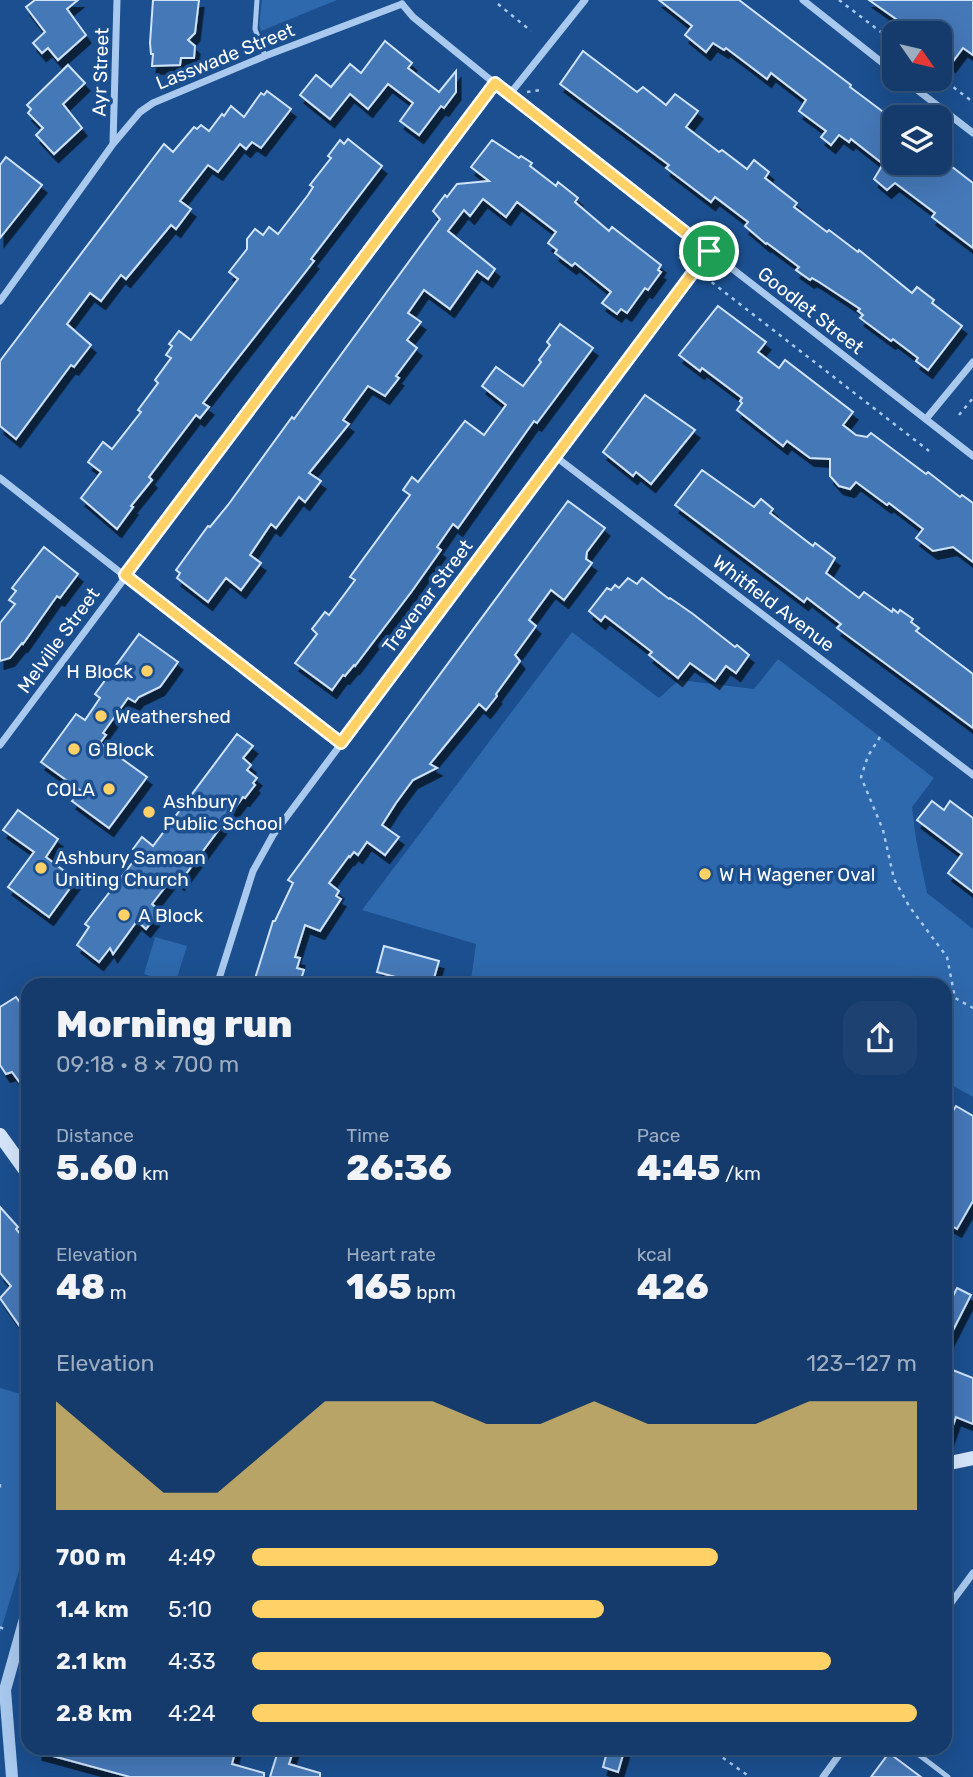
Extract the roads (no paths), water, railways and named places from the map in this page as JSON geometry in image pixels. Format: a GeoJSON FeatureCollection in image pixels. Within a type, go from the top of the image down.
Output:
{"type":"FeatureCollection","features":[{"type":"Feature","properties":{"kind":"main road"},"geometry":{"type":"LineString","coordinates":[[0,1135],[21,1164]]}},
{"type":"Feature","properties":{"kind":"main road"},"geometry":{"type":"LineString","coordinates":[[952,1462],[973,1458]]}},
{"type":"Feature","properties":{"kind":"street","name":"Ayr Street"},"geometry":{"type":"LineString","coordinates":[[113,144],[117,0]]}},
{"type":"Feature","properties":{"kind":"street"},"geometry":{"type":"LineString","coordinates":[[509,94],[585,0]]}},
{"type":"Feature","properties":{"kind":"street"},"geometry":{"type":"LineString","coordinates":[[803,0],[882,63]]}},
{"type":"Feature","properties":{"kind":"street","name":"Lasswade Street"},"geometry":{"type":"LineString","coordinates":[[0,299],[113,144],[140,112],[153,103],[402,2]]}},
{"type":"Feature","properties":{"kind":"street","name":"Goodlet Street"},"geometry":{"type":"LineString","coordinates":[[402,2],[413,17],[495,83],[973,456]]}},
{"type":"Feature","properties":{"kind":"street","name":"Melville Street"},"geometry":{"type":"LineString","coordinates":[[0,745],[495,83]]}},
{"type":"Feature","properties":{"kind":"street"},"geometry":{"type":"LineString","coordinates":[[919,91],[973,133]]}},
{"type":"Feature","properties":{"kind":"street","name":"Trevenar Street"},"geometry":{"type":"LineString","coordinates":[[219,978],[247,888],[262,852],[709,251]]}},
{"type":"Feature","properties":{"kind":"street"},"geometry":{"type":"LineString","coordinates":[[926,419],[973,362]]}},
{"type":"Feature","properties":{"kind":"street","name":"Whitfield Avenue"},"geometry":{"type":"LineString","coordinates":[[556,457],[973,775]]}},
{"type":"Feature","properties":{"kind":"street"},"geometry":{"type":"LineString","coordinates":[[0,478],[341,743]]}},
{"type":"Feature","properties":{"kind":"street"},"geometry":{"type":"LineString","coordinates":[[952,1602],[973,1573]]}},
{"type":"Feature","properties":{"kind":"street"},"geometry":{"type":"LineString","coordinates":[[12,1777],[5,1690],[21,1633]]}},
{"type":"Feature","properties":{"kind":"street"},"geometry":{"type":"LineString","coordinates":[[824,1777],[839,1755]]}},
{"type":"Feature","properties":{"kind":"lane"},"geometry":{"type":"LineString","coordinates":[[257,0],[255,29],[265,56]]}},
{"type":"Feature","properties":{"kind":"lane"},"geometry":{"type":"LineString","coordinates":[[919,1755],[948,1777]]}},
{"type":"Feature","properties":{"kind":"place","name":"H Block"},"geometry":{"type":"Point","coordinates":[147,671]}},
{"type":"Feature","properties":{"kind":"place","name":"Weathershed"},"geometry":{"type":"Point","coordinates":[101,716]}},
{"type":"Feature","properties":{"kind":"place","name":"G Block"},"geometry":{"type":"Point","coordinates":[74,749]}},
{"type":"Feature","properties":{"kind":"place","name":"COLA"},"geometry":{"type":"Point","coordinates":[109,789]}},
{"type":"Feature","properties":{"kind":"place","name":"Ashbury Public School"},"geometry":{"type":"Point","coordinates":[149,812]}},
{"type":"Feature","properties":{"kind":"place","name":"Ashbury Samoan Uniting Church"},"geometry":{"type":"Point","coordinates":[41,868]}},
{"type":"Feature","properties":{"kind":"place","name":"W H Wagener Oval"},"geometry":{"type":"Point","coordinates":[705,874]}},
{"type":"Feature","properties":{"kind":"place","name":"A Block"},"geometry":{"type":"Point","coordinates":[124,915]}}]}
